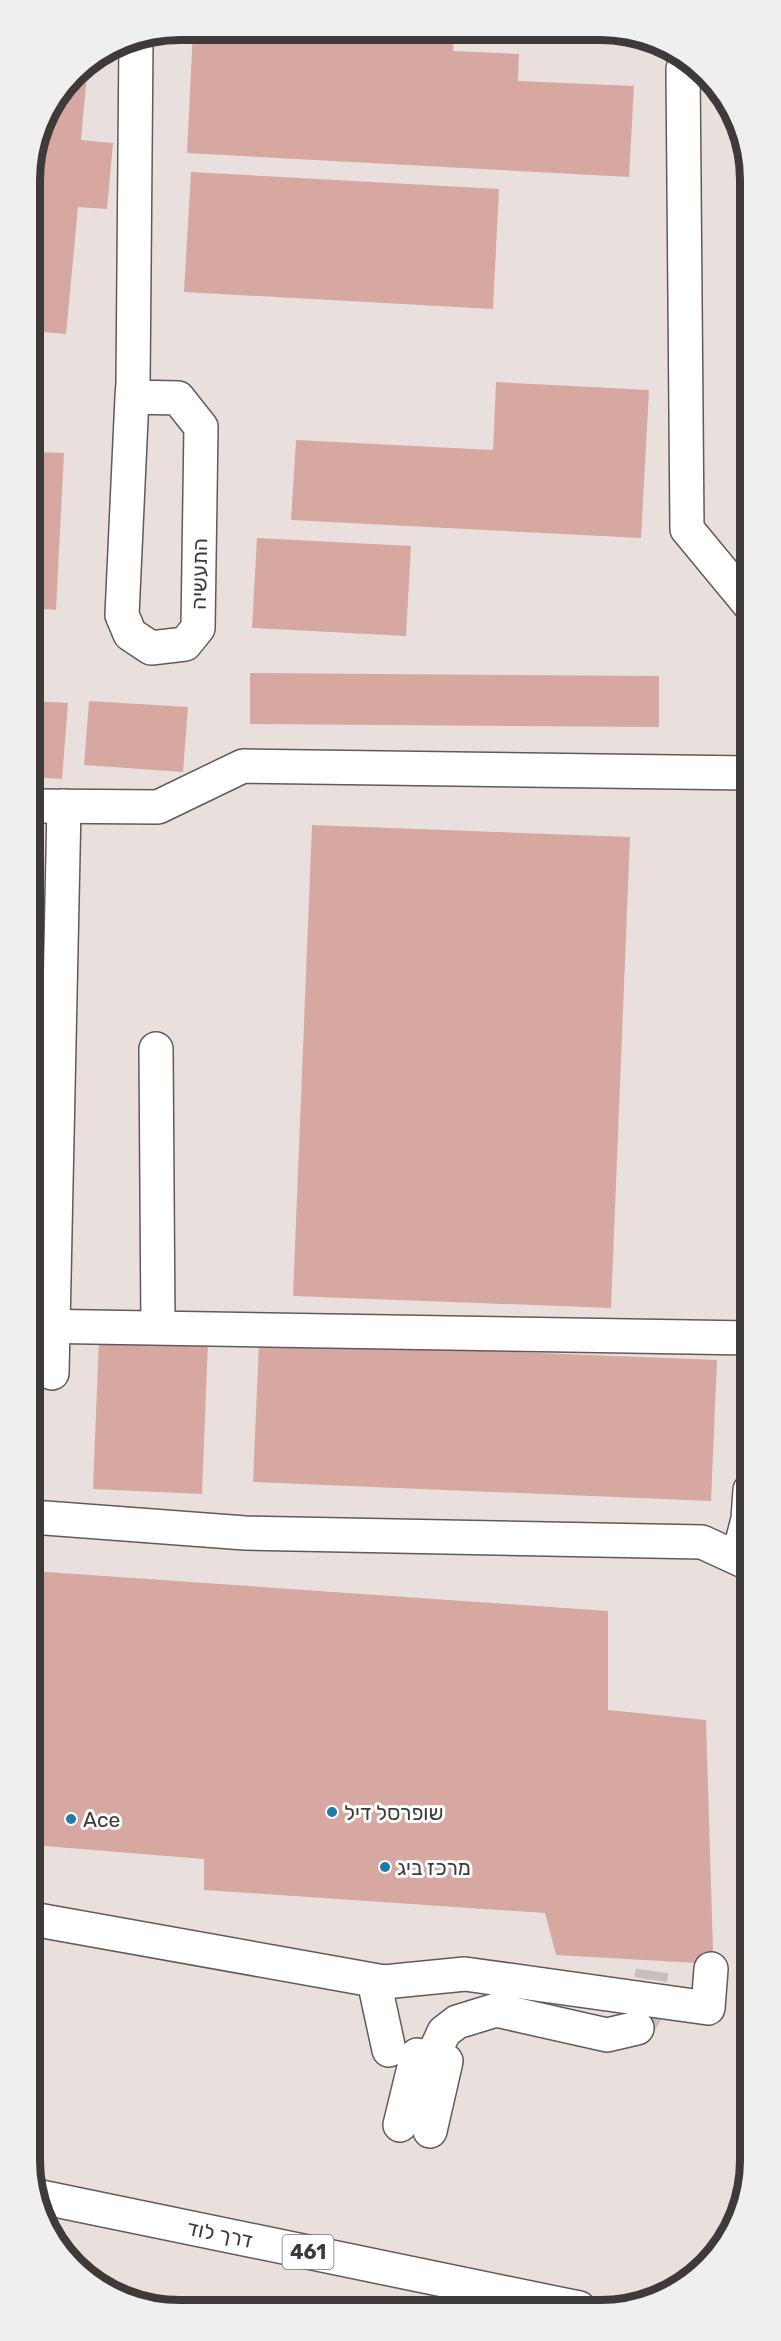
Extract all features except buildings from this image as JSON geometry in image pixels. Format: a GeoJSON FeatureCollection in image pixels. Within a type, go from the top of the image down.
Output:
{"type":"FeatureCollection","features":[{"type":"Feature","properties":{"kind":"street","name":"התעשיה"},"geometry":{"type":"LineString","coordinates":[[132,397],[178,398],[201,427],[198,628],[185,644],[150,648],[130,634],[122,615],[132,397],[136,48]]}},
{"type":"Feature","properties":{"kind":"street"},"geometry":{"type":"LineString","coordinates":[[684,68],[687,529],[740,593]]}},
{"type":"Feature","properties":{"kind":"street"},"geometry":{"type":"LineString","coordinates":[[41,806],[158,807],[243,766],[740,773]]}},
{"type":"Feature","properties":{"kind":"street"},"geometry":{"type":"LineString","coordinates":[[52,1373],[42,1326],[44,1121],[64,806]]}},
{"type":"Feature","properties":{"kind":"street"},"geometry":{"type":"LineString","coordinates":[[156,1049],[158,1327]]}},
{"type":"Feature","properties":{"kind":"street"},"geometry":{"type":"LineString","coordinates":[[42,1326],[740,1338]]}},
{"type":"Feature","properties":{"kind":"street"},"geometry":{"type":"LineString","coordinates":[[40,1518],[245,1533],[702,1542],[740,1559]]}},
{"type":"Feature","properties":{"kind":"street"},"geometry":{"type":"LineString","coordinates":[[40,1920],[374,1981],[465,1974],[708,2008],[711,1969]]}},
{"type":"Feature","properties":{"kind":"street"},"geometry":{"type":"LineString","coordinates":[[374,1981],[421,2056],[415,2128]]}},
{"type":"Feature","properties":{"kind":"street"},"geometry":{"type":"LineString","coordinates":[[421,2056],[457,2022],[496,2010],[607,2035],[637,2028]]}},
{"type":"Feature","properties":{"kind":"street","name":"דרך לוד"},"geometry":{"type":"LineString","coordinates":[[46,2198],[540,2300]]}},
{"type":"Feature","properties":{"kind":"tunnel"},"geometry":{"type":"LineString","coordinates":[[638,2026],[646,2013],[652,1971]]}},
{"type":"Feature","properties":{"kind":"place","name":"שופרסל דיל"},"geometry":{"type":"Point","coordinates":[332,1812]}},
{"type":"Feature","properties":{"kind":"place","name":"Ace"},"geometry":{"type":"Point","coordinates":[71,1819]}},
{"type":"Feature","properties":{"kind":"place","name":"מרכז ביג"},"geometry":{"type":"Point","coordinates":[385,1867]}}]}
